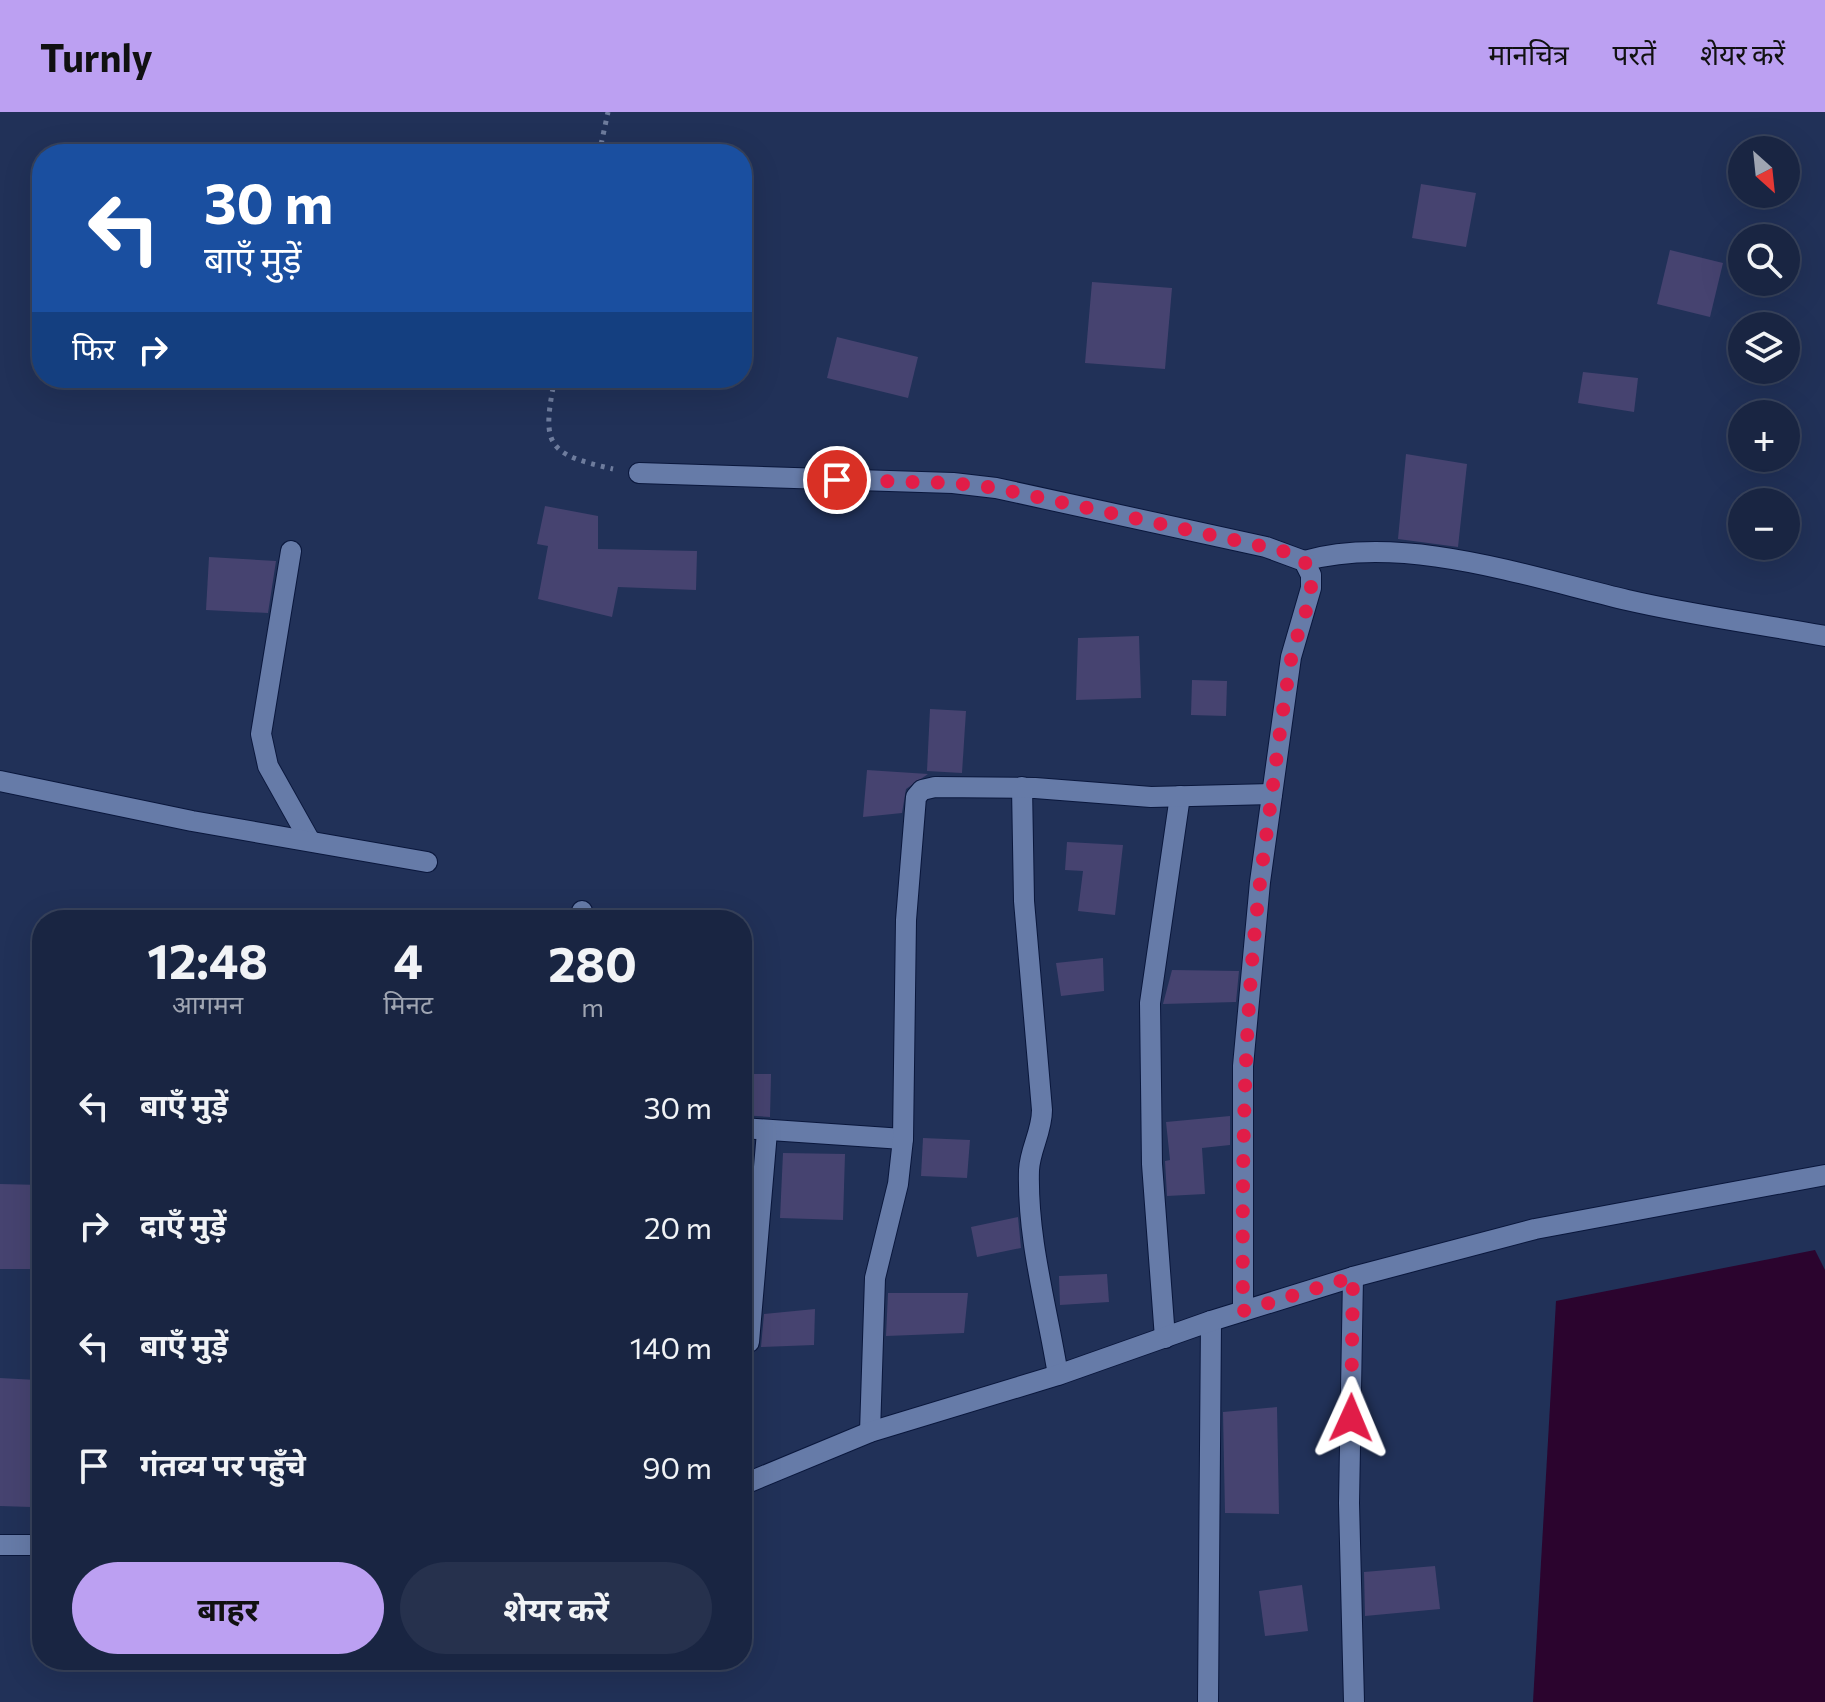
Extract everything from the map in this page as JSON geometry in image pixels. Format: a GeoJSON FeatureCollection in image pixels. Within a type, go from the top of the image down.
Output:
{"type":"FeatureCollection","features":[{"type":"Feature","properties":{"kind":"street"},"geometry":{"type":"LineString","coordinates":[[639,473],[953,483],[996,488],[1266,547],[1295,554],[1304,561],[1311,575],[1311,588],[1291,657],[1272,794],[1243,1066],[1243,1311]]}},
{"type":"Feature","properties":{"kind":"street"},"geometry":{"type":"LineString","coordinates":[[1304,561],[1335,552],[1377,550],[1554,580],[1627,600],[1825,636]]}},
{"type":"Feature","properties":{"kind":"street"},"geometry":{"type":"LineString","coordinates":[[291,551],[261,734],[268,766],[310,841]]}},
{"type":"Feature","properties":{"kind":"street"},"geometry":{"type":"LineString","coordinates":[[0,781],[427,862]]}},
{"type":"Feature","properties":{"kind":"street"},"geometry":{"type":"LineString","coordinates":[[870,1432],[875,1278],[898,1184],[903,1139],[906,920],[916,797],[922,790],[935,787],[1022,787],[1180,796],[1272,794]]}},
{"type":"Feature","properties":{"kind":"street"},"geometry":{"type":"LineString","coordinates":[[1022,787],[1024,901],[1042,1110],[1042,1130],[1029,1166],[1030,1206],[1058,1375]]}},
{"type":"Feature","properties":{"kind":"street"},"geometry":{"type":"LineString","coordinates":[[1165,1338],[1152,1164],[1150,1003],[1180,796]]}},
{"type":"Feature","properties":{"kind":"street"},"geometry":{"type":"LineString","coordinates":[[752,1130],[903,1139]]}},
{"type":"Feature","properties":{"kind":"street"},"geometry":{"type":"LineString","coordinates":[[752,1307],[767,1132]]}},
{"type":"Feature","properties":{"kind":"street"},"geometry":{"type":"LineString","coordinates":[[752,1481],[870,1432],[1058,1375],[1211,1321],[1353,1277],[1535,1229],[1825,1175]]}},
{"type":"Feature","properties":{"kind":"street"},"geometry":{"type":"LineString","coordinates":[[1353,1277],[1349,1503],[1354,1702]]}},
{"type":"Feature","properties":{"kind":"street"},"geometry":{"type":"LineString","coordinates":[[1208,1702],[1211,1321]]}},
{"type":"Feature","properties":{"kind":"street"},"geometry":{"type":"LineString","coordinates":[[0,1545],[32,1545]]}},
{"type":"Feature","properties":{"kind":"path"},"geometry":{"type":"LineString","coordinates":[[601,144],[608,112]]}},
{"type":"Feature","properties":{"kind":"path"},"geometry":{"type":"LineString","coordinates":[[554,388],[549,434],[552,446],[576,460],[639,473]]}},
{"type":"Feature","properties":{"kind":"shaded area"},"geometry":{"type":"Polygon","coordinates":[[[1815,1250],[1825,1270],[1825,1702],[1533,1702],[1556,1301],[1815,1250]]]}},
{"type":"Feature","properties":{"kind":"building"},"geometry":{"type":"Polygon","coordinates":[[[1421,184],[1476,193],[1466,247],[1412,238],[1421,184]]]}},
{"type":"Feature","properties":{"kind":"building"},"geometry":{"type":"Polygon","coordinates":[[[1670,250],[1723,263],[1710,317],[1657,304],[1670,250]]]}},
{"type":"Feature","properties":{"kind":"building"},"geometry":{"type":"Polygon","coordinates":[[[1092,282],[1172,288],[1165,369],[1085,363],[1092,282]]]}},
{"type":"Feature","properties":{"kind":"building"},"geometry":{"type":"Polygon","coordinates":[[[837,337],[918,357],[908,398],[827,378],[837,337]]]}},
{"type":"Feature","properties":{"kind":"building"},"geometry":{"type":"Polygon","coordinates":[[[1583,372],[1638,378],[1634,412],[1578,403],[1583,372]]]}},
{"type":"Feature","properties":{"kind":"building"},"geometry":{"type":"Polygon","coordinates":[[[1406,454],[1467,464],[1458,547],[1398,539],[1406,454]]]}},
{"type":"Feature","properties":{"kind":"building"},"geometry":{"type":"Polygon","coordinates":[[[545,506],[598,516],[598,549],[697,551],[696,590],[618,587],[612,617],[538,599],[548,546],[537,544],[545,506]]]}},
{"type":"Feature","properties":{"kind":"building"},"geometry":{"type":"Polygon","coordinates":[[[209,557],[276,561],[268,613],[206,610],[209,557]]]}},
{"type":"Feature","properties":{"kind":"building"},"geometry":{"type":"Polygon","coordinates":[[[1139,636],[1141,698],[1076,700],[1078,638],[1139,636]]]}},
{"type":"Feature","properties":{"kind":"building"},"geometry":{"type":"Polygon","coordinates":[[[1192,680],[1227,681],[1226,716],[1191,715],[1192,680]]]}},
{"type":"Feature","properties":{"kind":"building"},"geometry":{"type":"Polygon","coordinates":[[[930,709],[966,711],[962,773],[927,771],[930,709]]]}},
{"type":"Feature","properties":{"kind":"building"},"geometry":{"type":"Polygon","coordinates":[[[867,770],[928,774],[906,789],[902,813],[863,817],[867,770]]]}},
{"type":"Feature","properties":{"kind":"building"},"geometry":{"type":"Polygon","coordinates":[[[1067,842],[1123,845],[1115,915],[1078,911],[1083,871],[1065,870],[1067,842]]]}},
{"type":"Feature","properties":{"kind":"building"},"geometry":{"type":"Polygon","coordinates":[[[1103,958],[1104,991],[1061,996],[1056,963],[1103,958]]]}},
{"type":"Feature","properties":{"kind":"building"},"geometry":{"type":"Polygon","coordinates":[[[1172,970],[1239,971],[1236,1002],[1163,1004],[1172,970]]]}},
{"type":"Feature","properties":{"kind":"building"},"geometry":{"type":"Polygon","coordinates":[[[752,1074],[771,1074],[770,1117],[752,1116],[752,1074]]]}},
{"type":"Feature","properties":{"kind":"building"},"geometry":{"type":"Polygon","coordinates":[[[1230,1116],[1230,1145],[1202,1148],[1205,1194],[1167,1196],[1165,1161],[1170,1160],[1166,1122],[1230,1116]]]}},
{"type":"Feature","properties":{"kind":"building"},"geometry":{"type":"Polygon","coordinates":[[[923,1138],[970,1140],[967,1178],[921,1176],[923,1138]]]}},
{"type":"Feature","properties":{"kind":"building"},"geometry":{"type":"Polygon","coordinates":[[[783,1153],[845,1154],[843,1220],[780,1218],[783,1153]]]}},
{"type":"Feature","properties":{"kind":"building"},"geometry":{"type":"Polygon","coordinates":[[[0,1184],[32,1185],[32,1269],[0,1269],[0,1184]]]}},
{"type":"Feature","properties":{"kind":"building"},"geometry":{"type":"Polygon","coordinates":[[[1018,1217],[1021,1248],[977,1257],[971,1227],[1018,1217]]]}},
{"type":"Feature","properties":{"kind":"building"},"geometry":{"type":"Polygon","coordinates":[[[1107,1274],[1109,1302],[1060,1305],[1059,1276],[1107,1274]]]}},
{"type":"Feature","properties":{"kind":"building"},"geometry":{"type":"Polygon","coordinates":[[[888,1293],[968,1293],[964,1333],[886,1336],[888,1293]]]}},
{"type":"Feature","properties":{"kind":"building"},"geometry":{"type":"Polygon","coordinates":[[[815,1309],[814,1345],[761,1347],[764,1314],[815,1309]]]}},
{"type":"Feature","properties":{"kind":"building"},"geometry":{"type":"Polygon","coordinates":[[[0,1378],[32,1380],[31,1507],[0,1506],[0,1378]]]}},
{"type":"Feature","properties":{"kind":"building"},"geometry":{"type":"Polygon","coordinates":[[[1277,1407],[1279,1514],[1225,1513],[1223,1412],[1277,1407]]]}},
{"type":"Feature","properties":{"kind":"building"},"geometry":{"type":"Polygon","coordinates":[[[1435,1566],[1440,1609],[1365,1616],[1364,1572],[1435,1566]]]}},
{"type":"Feature","properties":{"kind":"building"},"geometry":{"type":"Polygon","coordinates":[[[1302,1585],[1308,1631],[1265,1636],[1259,1591],[1302,1585]]]}},
{"type":"Feature","properties":{"kind":"route"},"geometry":{"type":"LineString","coordinates":[[837,480],[953,483],[996,488],[1266,547],[1295,554],[1304,561],[1311,575],[1311,588],[1291,657],[1260,882],[1243,1066],[1243,1311],[1353,1277],[1351,1418]]}}]}
